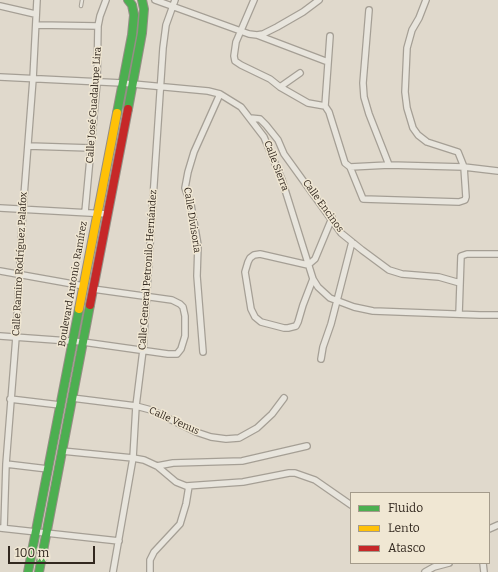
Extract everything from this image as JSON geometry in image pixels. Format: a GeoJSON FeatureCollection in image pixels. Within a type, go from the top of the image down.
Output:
{"type":"FeatureCollection","features":[{"type":"Feature","properties":{"kind":"main road","name":"Boulevard Antonio Ramírez"},"geometry":{"type":"LineString","coordinates":[[28,572],[133,27],[133,11],[128,0]]}},
{"type":"Feature","properties":{"kind":"main road","name":"Boulevard Antonio Ramírez"},"geometry":{"type":"LineString","coordinates":[[39,572],[144,20],[142,0]]}},
{"type":"Feature","properties":{"kind":"street","name":"Calle Ramiro Rodríguez Palafox"},"geometry":{"type":"LineString","coordinates":[[2,528],[10,398],[16,337],[37,0]]}},
{"type":"Feature","properties":{"kind":"street","name":"Calle José Guadalupe Lira"},"geometry":{"type":"LineString","coordinates":[[85,212],[97,83],[98,26],[106,0]]}},
{"type":"Feature","properties":{"kind":"street"},"geometry":{"type":"LineString","coordinates":[[155,0],[174,3],[241,31],[256,35],[328,62]]}},
{"type":"Feature","properties":{"kind":"street"},"geometry":{"type":"LineString","coordinates":[[254,0],[236,42],[234,59],[239,64],[270,79],[280,87],[308,103],[325,106]]}},
{"type":"Feature","properties":{"kind":"street"},"geometry":{"type":"LineString","coordinates":[[256,35],[263,34],[277,27],[303,12],[318,0]]}},
{"type":"Feature","properties":{"kind":"street"},"geometry":{"type":"LineString","coordinates":[[330,36],[325,106],[329,112],[345,162],[350,167],[362,198],[364,200],[459,202],[465,200],[464,168],[458,152],[427,142],[413,128],[407,108],[405,92],[407,48],[412,30],[419,18],[426,0]]}},
{"type":"Feature","properties":{"kind":"street","name":"Calle General Petronilo Hernández"},"geometry":{"type":"LineString","coordinates":[[113,572],[132,458],[147,297],[160,87],[166,26],[174,3]]}},
{"type":"Feature","properties":{"kind":"street"},"geometry":{"type":"LineString","coordinates":[[0,6],[35,14]]}},
{"type":"Feature","properties":{"kind":"street"},"geometry":{"type":"LineString","coordinates":[[369,10],[363,83],[364,96],[369,114],[390,165]]}},
{"type":"Feature","properties":{"kind":"street"},"geometry":{"type":"LineString","coordinates":[[36,25],[98,26]]}},
{"type":"Feature","properties":{"kind":"street"},"geometry":{"type":"LineString","coordinates":[[280,87],[300,73]]}},
{"type":"Feature","properties":{"kind":"street","name":"Calle Sierra"},"geometry":{"type":"LineString","coordinates":[[0,77],[122,84],[208,91],[220,94],[241,107],[270,147],[305,250],[313,279],[324,294],[337,302],[373,311],[498,315]]}},
{"type":"Feature","properties":{"kind":"street","name":"Calle Divisoria"},"geometry":{"type":"LineString","coordinates":[[203,352],[197,276],[198,244],[191,205],[185,188],[194,152],[220,94]]}},
{"type":"Feature","properties":{"kind":"street","name":"Calle Encinos"},"geometry":{"type":"LineString","coordinates":[[250,118],[260,119],[266,125],[278,140],[284,154],[332,218],[341,233],[352,242],[388,270],[402,274],[439,277],[460,283]]}},
{"type":"Feature","properties":{"kind":"street"},"geometry":{"type":"LineString","coordinates":[[28,146],[91,148]]}},
{"type":"Feature","properties":{"kind":"street"},"geometry":{"type":"LineString","coordinates":[[350,167],[390,165],[498,171]]}},
{"type":"Feature","properties":{"kind":"street"},"geometry":{"type":"LineString","coordinates":[[0,208],[108,214]]}},
{"type":"Feature","properties":{"kind":"street"},"geometry":{"type":"LineString","coordinates":[[313,279],[296,326],[288,328],[261,322],[254,317],[251,309],[245,272],[248,262],[254,255],[260,254],[308,265],[315,259],[332,218]]}},
{"type":"Feature","properties":{"kind":"street"},"geometry":{"type":"LineString","coordinates":[[321,359],[352,242]]}},
{"type":"Feature","properties":{"kind":"street"},"geometry":{"type":"LineString","coordinates":[[458,314],[460,261],[462,255],[498,254]]}},
{"type":"Feature","properties":{"kind":"street"},"geometry":{"type":"LineString","coordinates":[[0,272],[84,286]]}},
{"type":"Feature","properties":{"kind":"street"},"geometry":{"type":"LineString","coordinates":[[0,336],[83,342],[168,354],[175,354],[179,352],[185,336],[185,316],[183,307],[178,302],[93,289]]}},
{"type":"Feature","properties":{"kind":"street"},"geometry":{"type":"LineString","coordinates":[[10,398],[60,405]]}},
{"type":"Feature","properties":{"kind":"street","name":"Calle Venus"},"geometry":{"type":"LineString","coordinates":[[72,398],[136,406],[160,413],[196,432],[211,437],[232,439],[243,436],[263,423],[284,398]]}},
{"type":"Feature","properties":{"kind":"street"},"geometry":{"type":"LineString","coordinates":[[158,466],[173,463],[242,461],[307,446]]}},
{"type":"Feature","properties":{"kind":"street"},"geometry":{"type":"LineString","coordinates":[[62,451],[132,458],[158,466],[176,482],[183,486],[243,482],[295,473],[315,480],[350,504]]}},
{"type":"Feature","properties":{"kind":"street"},"geometry":{"type":"LineString","coordinates":[[6,464],[48,469]]}},
{"type":"Feature","properties":{"kind":"street"},"geometry":{"type":"LineString","coordinates":[[150,572],[150,560],[154,552],[180,524],[186,504],[189,486]]}},
{"type":"Feature","properties":{"kind":"street"},"geometry":{"type":"LineString","coordinates":[[2,528],[119,541]]}},
{"type":"Feature","properties":{"kind":"street"},"geometry":{"type":"LineString","coordinates":[[425,572],[434,567],[445,564]]}},
{"type":"Feature","properties":{"kind":"lane"},"geometry":{"type":"LineString","coordinates":[[80,6],[82,0]]}},
{"type":"Feature","properties":{"kind":"traffic: fast"},"geometry":{"type":"LineString","coordinates":[[117,113],[132,35],[134,15],[132,5],[128,0]]}},
{"type":"Feature","properties":{"kind":"traffic: fast"},"geometry":{"type":"LineString","coordinates":[[128,109],[142,33],[144,9],[142,0]]}},
{"type":"Feature","properties":{"kind":"traffic: fast"},"geometry":{"type":"LineString","coordinates":[[39,572],[90,305]]}},
{"type":"Feature","properties":{"kind":"traffic: fast"},"geometry":{"type":"LineString","coordinates":[[28,572],[79,309]]}},
{"type":"Feature","properties":{"kind":"traffic: slow"},"geometry":{"type":"LineString","coordinates":[[79,309],[117,113]]}},
{"type":"Feature","properties":{"kind":"traffic: jam"},"geometry":{"type":"LineString","coordinates":[[90,305],[128,109]]}}]}
